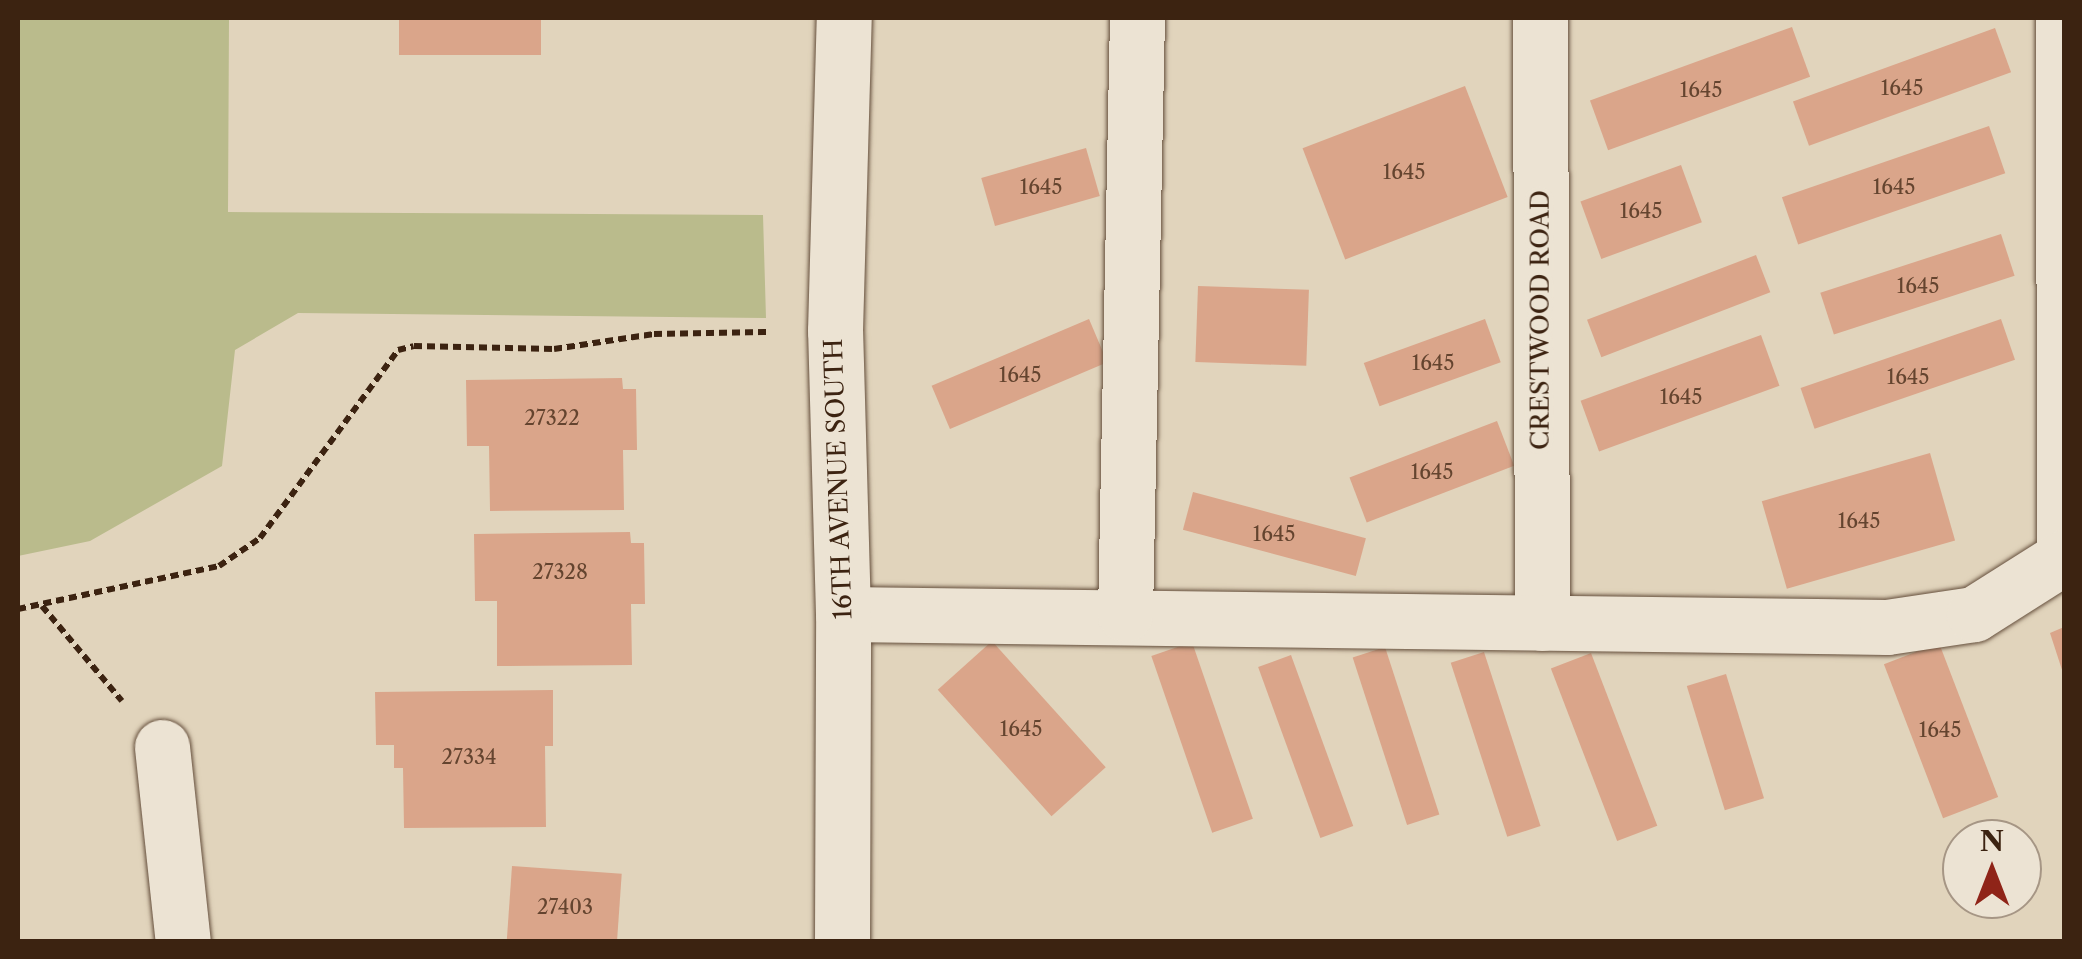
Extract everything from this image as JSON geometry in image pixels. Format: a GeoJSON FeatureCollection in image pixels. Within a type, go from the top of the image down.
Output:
{"type":"FeatureCollection","features":[{"type":"Feature","properties":{"kind":"street","name":"16TH AVENUE SOUTH"},"geometry":{"type":"LineString","coordinates":[[842,942],[843,614],[834,331],[844,18]]}},
{"type":"Feature","properties":{"kind":"street"},"geometry":{"type":"LineString","coordinates":[[1125,614],[1137,18]]}},
{"type":"Feature","properties":{"kind":"street","name":"CRESTWOOD ROAD"},"geometry":{"type":"LineString","coordinates":[[1540,18],[1542,624]]}},
{"type":"Feature","properties":{"kind":"street"},"geometry":{"type":"LineString","coordinates":[[843,614],[1125,614],[1887,627],[1974,614],[2064,557],[2063,18]]}},
{"type":"Feature","properties":{"kind":"street"},"geometry":{"type":"LineString","coordinates":[[162,747],[183,942]]}},
{"type":"Feature","properties":{"kind":"path"},"geometry":{"type":"LineString","coordinates":[[18,609],[219,566],[260,538],[398,350],[414,346],[554,349],[654,334],[834,331]]}},
{"type":"Feature","properties":{"kind":"path"},"geometry":{"type":"LineString","coordinates":[[42,606],[162,747]]}},
{"type":"Feature","properties":{"kind":"green space"},"geometry":{"type":"Polygon","coordinates":[[[18,18],[229,18],[228,212],[763,215],[766,318],[298,313],[235,350],[222,466],[90,541],[18,556],[18,18]]]}},
{"type":"Feature","properties":{"kind":"building"},"geometry":{"type":"Polygon","coordinates":[[[399,18],[541,18],[541,55],[399,55],[399,18]]]}},
{"type":"Feature","properties":{"kind":"building"},"geometry":{"type":"Polygon","coordinates":[[[1792,27],[1810,77],[1608,150],[1590,101],[1792,27]]]}},
{"type":"Feature","properties":{"kind":"building"},"geometry":{"type":"Polygon","coordinates":[[[1995,28],[2011,72],[1809,146],[1793,102],[1995,28]]]}},
{"type":"Feature","properties":{"kind":"building"},"geometry":{"type":"Polygon","coordinates":[[[1465,86],[1508,197],[1345,259],[1303,148],[1465,86]]]}},
{"type":"Feature","properties":{"kind":"building"},"geometry":{"type":"Polygon","coordinates":[[[1989,126],[2005,173],[1798,245],[1782,197],[1989,126]]]}},
{"type":"Feature","properties":{"kind":"building"},"geometry":{"type":"Polygon","coordinates":[[[1086,148],[1100,196],[995,226],[981,178],[1086,148]]]}},
{"type":"Feature","properties":{"kind":"building"},"geometry":{"type":"Polygon","coordinates":[[[1681,165],[1702,222],[1601,259],[1580,202],[1681,165]]]}},
{"type":"Feature","properties":{"kind":"building"},"geometry":{"type":"Polygon","coordinates":[[[2001,234],[2015,276],[1834,335],[1820,293],[2001,234]]]}},
{"type":"Feature","properties":{"kind":"building"},"geometry":{"type":"Polygon","coordinates":[[[1756,255],[1770,292],[1601,357],[1587,320],[1756,255]]]}},
{"type":"Feature","properties":{"kind":"building"},"geometry":{"type":"Polygon","coordinates":[[[1198,286],[1309,290],[1306,366],[1195,362],[1198,286]]]}},
{"type":"Feature","properties":{"kind":"building"},"geometry":{"type":"Polygon","coordinates":[[[1089,319],[1107,362],[950,429],[932,386],[1089,319]]]}},
{"type":"Feature","properties":{"kind":"building"},"geometry":{"type":"Polygon","coordinates":[[[1485,319],[1501,362],[1380,406],[1364,363],[1485,319]]]}},
{"type":"Feature","properties":{"kind":"building"},"geometry":{"type":"Polygon","coordinates":[[[2001,319],[2015,360],[1815,429],[1801,388],[2001,319]]]}},
{"type":"Feature","properties":{"kind":"building"},"geometry":{"type":"Polygon","coordinates":[[[1761,335],[1779,386],[1599,451],[1581,401],[1761,335]]]}},
{"type":"Feature","properties":{"kind":"building"},"geometry":{"type":"Polygon","coordinates":[[[622,378],[623,389],[636,389],[637,450],[623,450],[624,510],[490,511],[489,446],[467,446],[466,380],[622,378]]]}},
{"type":"Feature","properties":{"kind":"building"},"geometry":{"type":"Polygon","coordinates":[[[1497,421],[1514,466],[1367,522],[1349,478],[1497,421]]]}},
{"type":"Feature","properties":{"kind":"building"},"geometry":{"type":"Polygon","coordinates":[[[1930,453],[1955,540],[1787,589],[1762,501],[1930,453]]]}},
{"type":"Feature","properties":{"kind":"building"},"geometry":{"type":"Polygon","coordinates":[[[1193,492],[1366,538],[1356,576],[1183,530],[1193,492]]]}},
{"type":"Feature","properties":{"kind":"building"},"geometry":{"type":"Polygon","coordinates":[[[630,532],[631,543],[644,543],[645,604],[631,604],[632,665],[497,666],[497,601],[475,601],[474,534],[630,532]]]}},
{"type":"Feature","properties":{"kind":"building"},"geometry":{"type":"Polygon","coordinates":[[[2064,627],[2064,676],[2050,633],[2064,627]]]}},
{"type":"Feature","properties":{"kind":"building"},"geometry":{"type":"Polygon","coordinates":[[[992,641],[1106,767],[1052,816],[938,690],[992,641]]]}},
{"type":"Feature","properties":{"kind":"building"},"geometry":{"type":"Polygon","coordinates":[[[1192,642],[1253,819],[1212,833],[1151,656],[1192,642]]]}},
{"type":"Feature","properties":{"kind":"building"},"geometry":{"type":"Polygon","coordinates":[[[1939,643],[1998,797],[1943,818],[1884,664],[1939,643]]]}},
{"type":"Feature","properties":{"kind":"building"},"geometry":{"type":"Polygon","coordinates":[[[1385,647],[1439,814],[1407,825],[1353,658],[1385,647]]]}},
{"type":"Feature","properties":{"kind":"building"},"geometry":{"type":"Polygon","coordinates":[[[1484,652],[1541,826],[1507,837],[1451,663],[1484,652]]]}},
{"type":"Feature","properties":{"kind":"building"},"geometry":{"type":"Polygon","coordinates":[[[1591,653],[1657,826],[1617,841],[1551,668],[1591,653]]]}},
{"type":"Feature","properties":{"kind":"building"},"geometry":{"type":"Polygon","coordinates":[[[1291,655],[1353,826],[1320,838],[1258,667],[1291,655]]]}},
{"type":"Feature","properties":{"kind":"building"},"geometry":{"type":"Polygon","coordinates":[[[1726,674],[1764,798],[1725,810],[1687,686],[1726,674]]]}},
{"type":"Feature","properties":{"kind":"building"},"geometry":{"type":"Polygon","coordinates":[[[553,690],[553,746],[545,746],[546,827],[404,828],[403,768],[394,768],[394,745],[376,745],[375,692],[553,690]]]}},
{"type":"Feature","properties":{"kind":"building"},"geometry":{"type":"Polygon","coordinates":[[[512,866],[622,874],[617,942],[507,942],[512,866]]]}}]}
